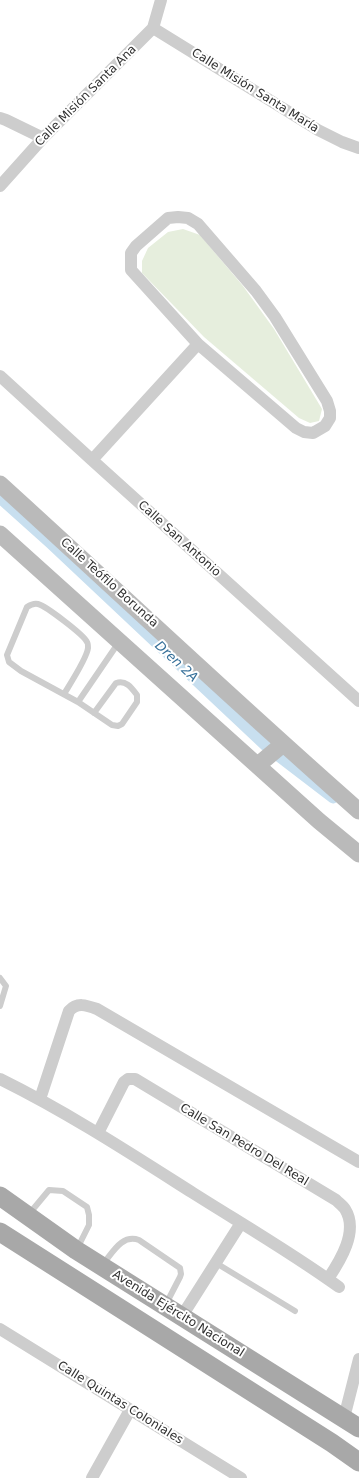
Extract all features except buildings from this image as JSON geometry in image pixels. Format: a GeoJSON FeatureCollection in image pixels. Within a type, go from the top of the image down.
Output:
{"type":"FeatureCollection","features":[{"type":"Feature","properties":{"kind":"main road","name":"Calle Teófilo Borunda"},"geometry":{"type":"LineString","coordinates":[[0,484],[105,579],[280,746],[359,811]]}},
{"type":"Feature","properties":{"kind":"main road"},"geometry":{"type":"LineString","coordinates":[[0,534],[120,641],[261,762],[319,821],[359,854]]}},
{"type":"Feature","properties":{"kind":"main road"},"geometry":{"type":"LineString","coordinates":[[261,762],[280,746]]}},
{"type":"Feature","properties":{"kind":"main road","name":"Avenida Ejército Nacional"},"geometry":{"type":"LineString","coordinates":[[0,1196],[76,1250],[351,1423]]}},
{"type":"Feature","properties":{"kind":"main road"},"geometry":{"type":"LineString","coordinates":[[0,1232],[332,1443],[359,1462]]}},
{"type":"Feature","properties":{"kind":"street","name":"Calle Misión Santa Ana"},"geometry":{"type":"LineString","coordinates":[[0,186],[43,138],[153,28],[161,0]]}},
{"type":"Feature","properties":{"kind":"street","name":"Calle Misión Santa María"},"geometry":{"type":"LineString","coordinates":[[153,28],[318,130],[342,142],[359,148]]}},
{"type":"Feature","properties":{"kind":"street"},"geometry":{"type":"LineString","coordinates":[[0,118],[43,138]]}},
{"type":"Feature","properties":{"kind":"street"},"geometry":{"type":"LineString","coordinates":[[168,218],[188,218],[198,224],[256,291],[275,317],[321,390],[327,401],[330,411],[330,418],[325,426],[313,433],[304,432],[286,420],[198,344],[131,270],[131,253],[136,246],[168,218]]}},
{"type":"Feature","properties":{"kind":"street"},"geometry":{"type":"LineString","coordinates":[[92,460],[198,344]]}},
{"type":"Feature","properties":{"kind":"street","name":"Calle San Antonio"},"geometry":{"type":"LineString","coordinates":[[0,376],[359,701]]}},
{"type":"Feature","properties":{"kind":"street"},"geometry":{"type":"LineString","coordinates":[[40,1099],[69,1011],[73,1006],[83,1005],[97,1010],[359,1162]]}},
{"type":"Feature","properties":{"kind":"street"},"geometry":{"type":"LineString","coordinates":[[0,1079],[40,1099],[98,1133],[339,1287]]}},
{"type":"Feature","properties":{"kind":"street","name":"Calle San Pedro Del Real"},"geometry":{"type":"LineString","coordinates":[[98,1133],[124,1082],[128,1079],[135,1079],[336,1200],[345,1209],[350,1218],[349,1241],[344,1254],[328,1279]]}},
{"type":"Feature","properties":{"kind":"street"},"geometry":{"type":"LineString","coordinates":[[182,1316],[241,1223]]}},
{"type":"Feature","properties":{"kind":"street","name":"Calle Quintas Coloniales"},"geometry":{"type":"LineString","coordinates":[[0,1329],[241,1478]]}},
{"type":"Feature","properties":{"kind":"street"},"geometry":{"type":"LineString","coordinates":[[351,1423],[359,1359]]}},
{"type":"Feature","properties":{"kind":"street"},"geometry":{"type":"LineString","coordinates":[[92,1478],[130,1410]]}},
{"type":"Feature","properties":{"kind":"lane"},"geometry":{"type":"LineString","coordinates":[[64,694],[88,651],[87,642],[67,623],[40,604],[31,605],[27,607],[7,658],[12,665],[21,671],[78,702],[94,713],[112,724],[118,726],[122,724],[137,702],[137,694],[128,684],[124,682],[116,683],[94,713]]}},
{"type":"Feature","properties":{"kind":"lane"},"geometry":{"type":"LineString","coordinates":[[78,702],[120,641]]}},
{"type":"Feature","properties":{"kind":"lane"},"geometry":{"type":"LineString","coordinates":[[0,978],[5,982],[6,986],[0,1006]]}},
{"type":"Feature","properties":{"kind":"lane"},"geometry":{"type":"LineString","coordinates":[[28,1216],[49,1190],[63,1191],[87,1207],[89,1215],[88,1225],[76,1250]]}},
{"type":"Feature","properties":{"kind":"lane"},"geometry":{"type":"LineString","coordinates":[[101,1266],[122,1241],[133,1238],[139,1240],[180,1268],[180,1277],[165,1305]]}},
{"type":"Feature","properties":{"kind":"lane"},"geometry":{"type":"LineString","coordinates":[[216,1263],[295,1311]]}},
{"type":"Feature","properties":{"kind":"green space"},"geometry":{"type":"Polygon","coordinates":[[[183,229],[200,235],[243,286],[274,329],[322,409],[319,421],[310,423],[299,418],[204,337],[142,273],[142,261],[148,248],[168,232],[183,229]]]}},
{"type":"Feature","properties":{"kind":"waterway","name":"Dren 2A"},"geometry":{"type":"LineString","coordinates":[[0,498],[50,543],[269,749],[333,798]]}}]}
